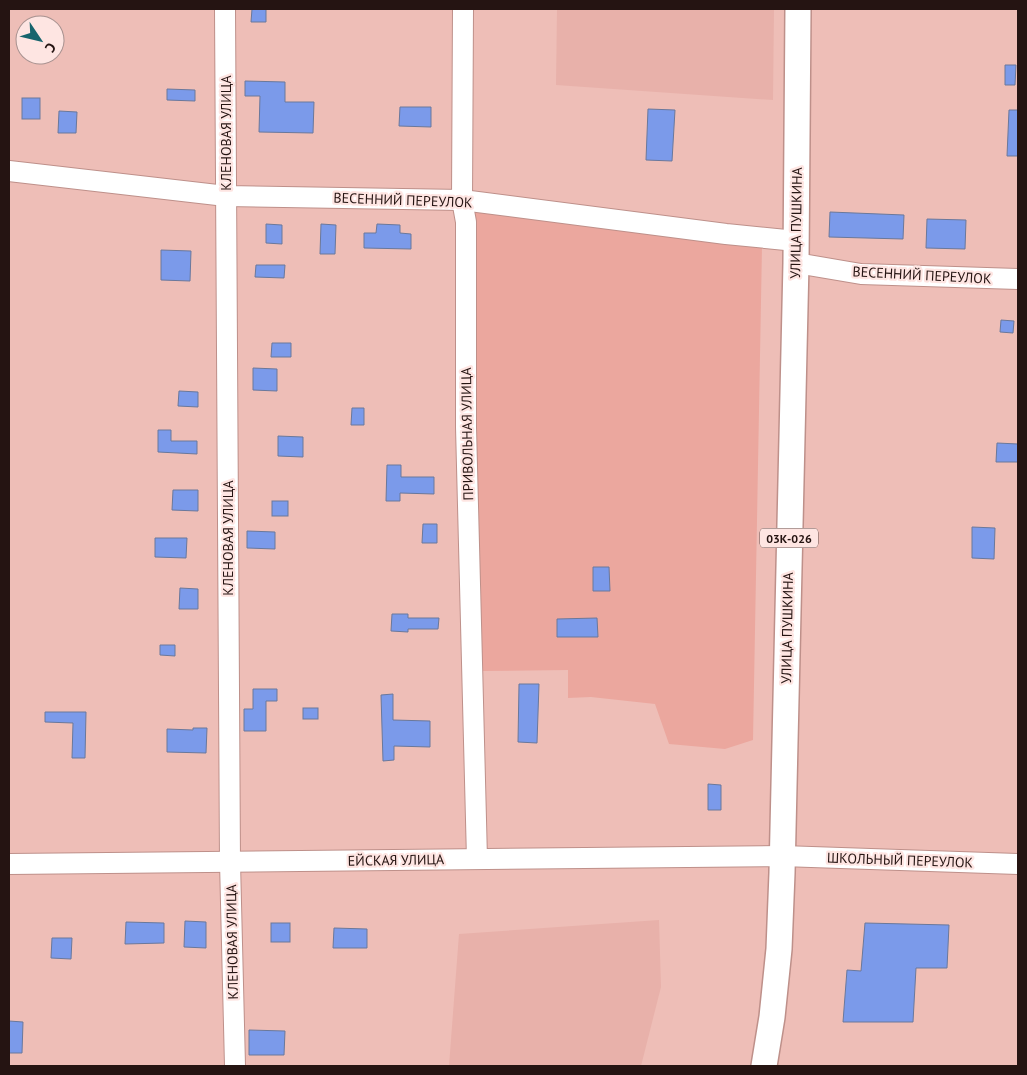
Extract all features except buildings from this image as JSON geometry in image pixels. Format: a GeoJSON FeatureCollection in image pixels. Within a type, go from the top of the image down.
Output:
{"type":"FeatureCollection","features":[{"type":"Feature","properties":{"kind":"main road","name":"УЛИЦА ПУШКИНА"},"geometry":{"type":"LineString","coordinates":[[764,1066],[780,950],[796,252],[798,9]]}},
{"type":"Feature","properties":{"kind":"street","name":"КЛЕНОВАЯ УЛИЦА"},"geometry":{"type":"LineString","coordinates":[[225,9],[230,862],[235,1066]]}},
{"type":"Feature","properties":{"kind":"street","name":"ПРИВОЛЬНАЯ УЛИЦА"},"geometry":{"type":"LineString","coordinates":[[462,9],[462,200],[466,222],[466,426],[476,859]]}},
{"type":"Feature","properties":{"kind":"street","name":"ВЕСЕННИЙ ПЕРЕУЛОК"},"geometry":{"type":"LineString","coordinates":[[9,171],[226,196],[462,200],[726,234],[796,252],[861,274],[1018,279]]}},
{"type":"Feature","properties":{"kind":"street","name":"ЕЙСКАЯ УЛИЦА"},"geometry":{"type":"LineString","coordinates":[[9,864],[782,856]]}},
{"type":"Feature","properties":{"kind":"street","name":"ШКОЛЬНЫЙ ПЕРЕУЛОК"},"geometry":{"type":"LineString","coordinates":[[782,856],[1018,864]]}},
{"type":"Feature","properties":{"kind":"shaded area"},"geometry":{"type":"Polygon","coordinates":[[[557,9],[774,9],[773,100],[556,85],[557,9]]]}},
{"type":"Feature","properties":{"kind":"shaded area"},"geometry":{"type":"Polygon","coordinates":[[[476,207],[762,246],[753,740],[725,749],[669,744],[655,704],[591,697],[568,698],[568,670],[482,671],[471,212],[476,207]]]}},
{"type":"Feature","properties":{"kind":"shaded area"},"geometry":{"type":"Polygon","coordinates":[[[659,920],[661,987],[641,1066],[449,1066],[459,934],[659,920]]]}}]}
